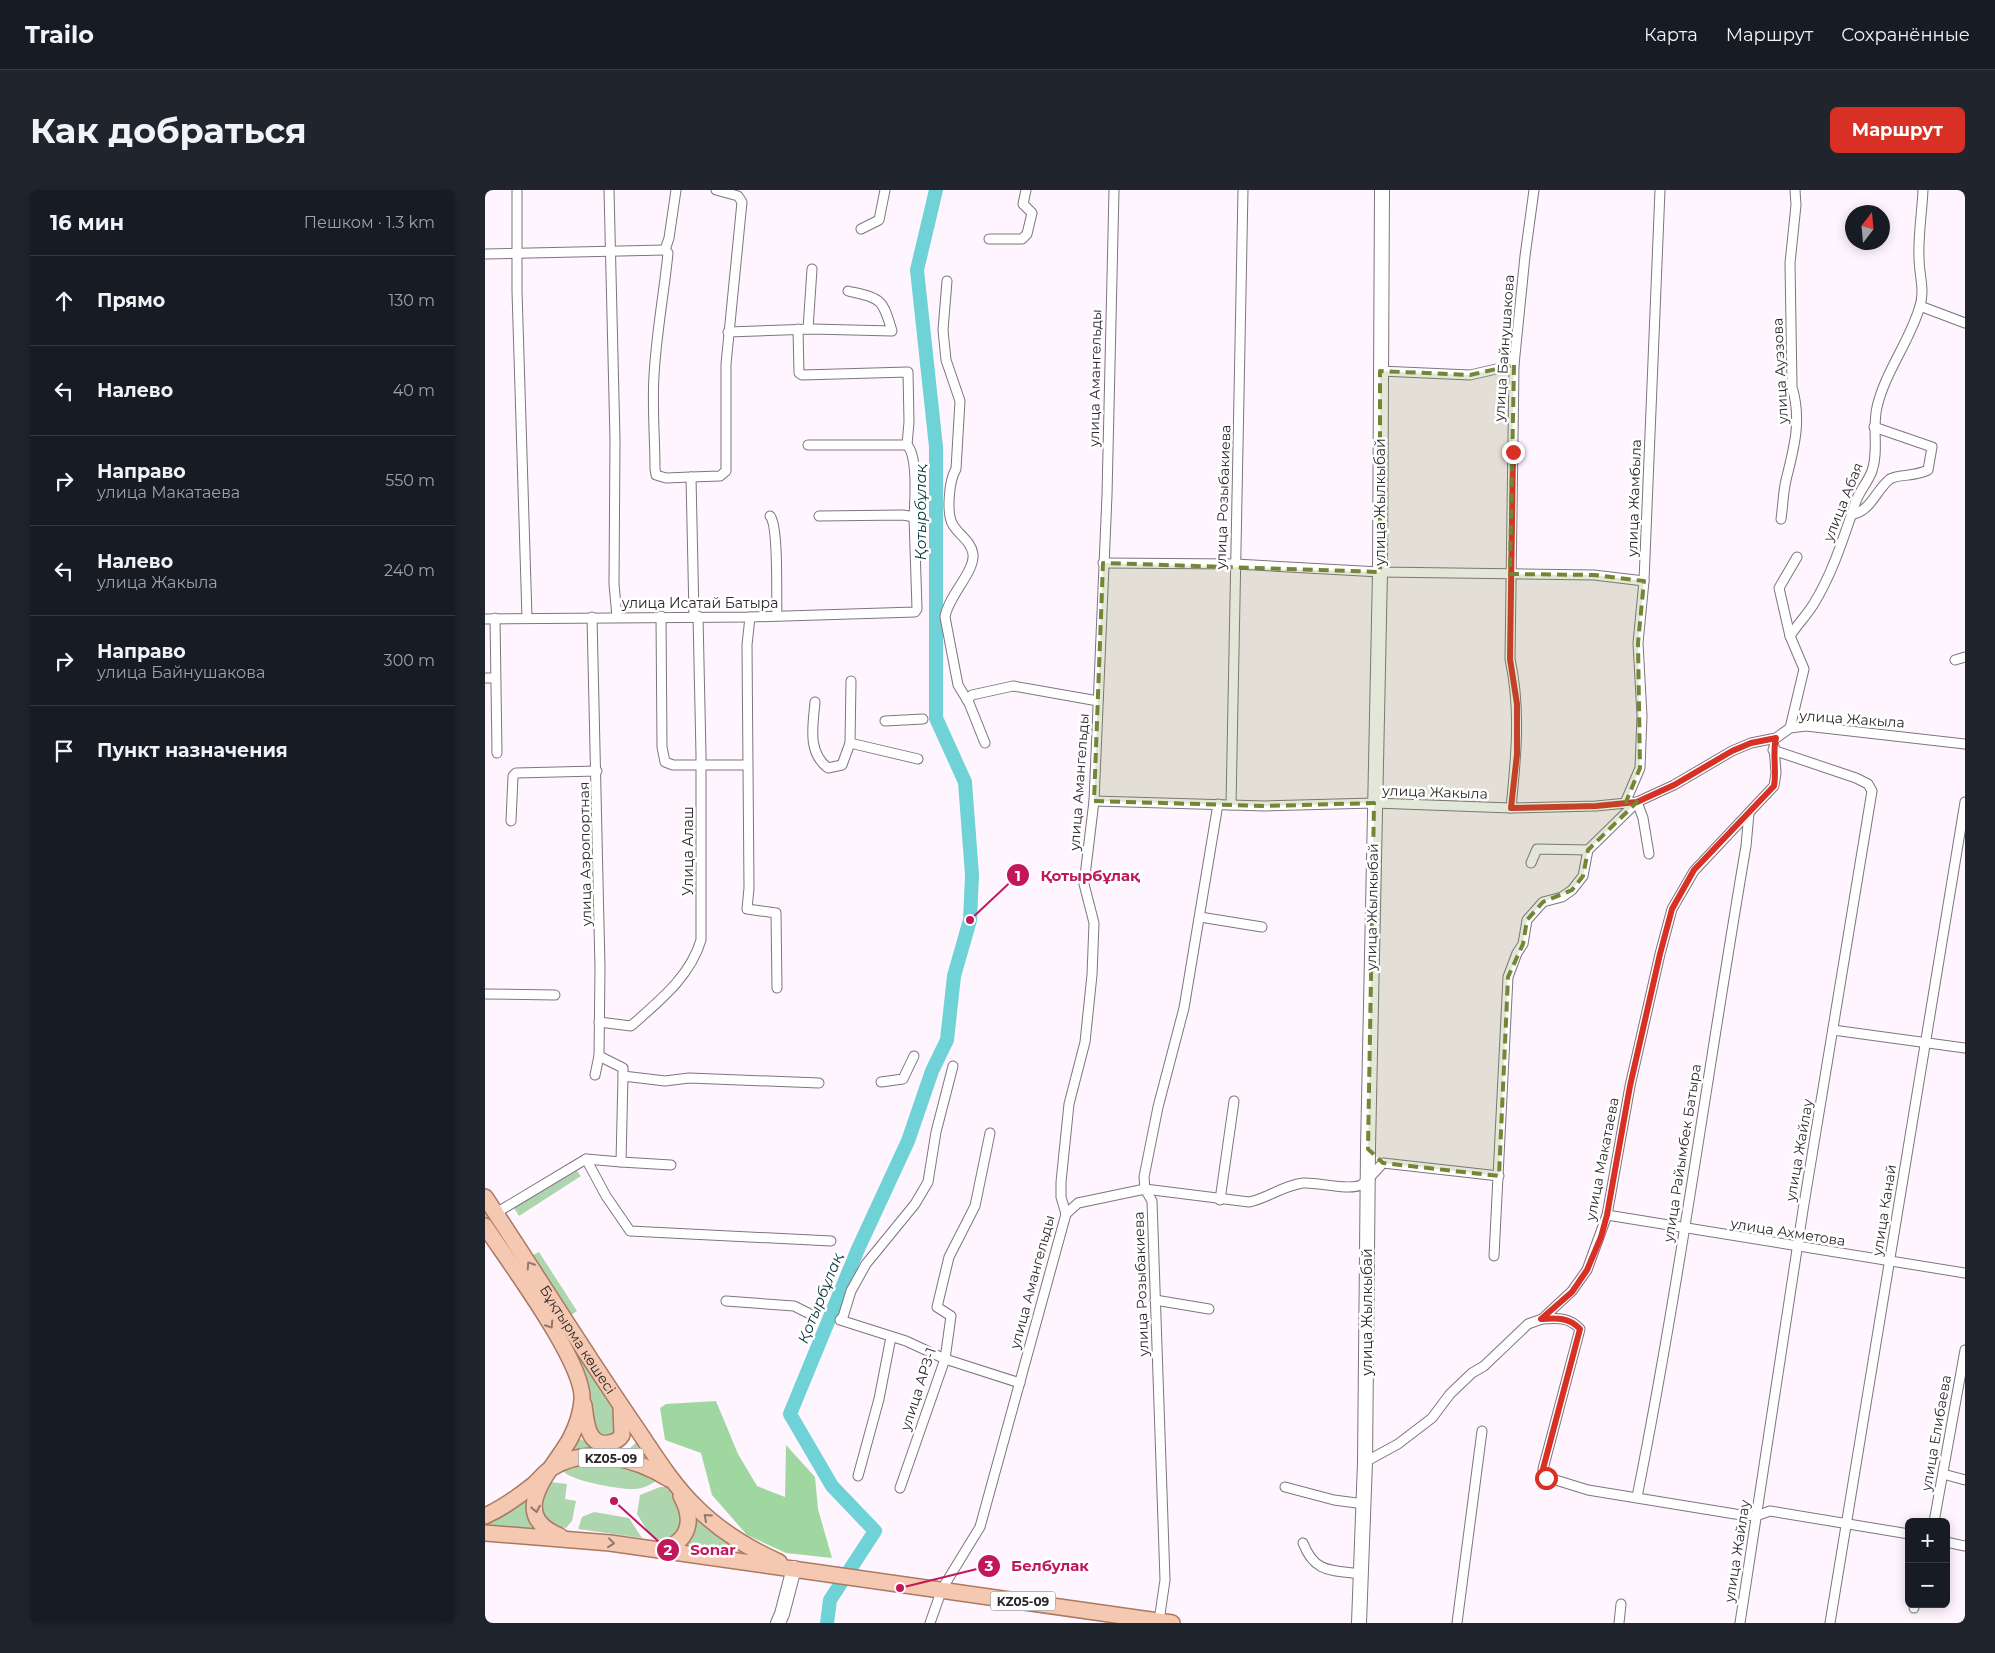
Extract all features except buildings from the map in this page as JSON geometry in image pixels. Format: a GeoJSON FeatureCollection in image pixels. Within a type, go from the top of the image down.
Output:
{"type":"FeatureCollection","features":[{"type":"Feature","properties":{"kind":"main road","name":"Бұқтырма көшесі"},"geometry":{"type":"LineString","coordinates":[[485,1197],[621,1406],[673,1481]]}},
{"type":"Feature","properties":{"kind":"main road","name":"Бұқтырма көшесі"},"geometry":{"type":"LineString","coordinates":[[485,1226],[563,1345],[582,1391],[581,1413],[571,1437],[548,1471]]}},
{"type":"Feature","properties":{"kind":"main road"},"geometry":{"type":"LineString","coordinates":[[582,1391],[588,1428],[593,1439],[597,1442],[609,1443],[620,1439],[623,1429],[621,1406]]}},
{"type":"Feature","properties":{"kind":"main road","name":"KZ05-09"},"geometry":{"type":"LineString","coordinates":[[485,1516],[508,1504],[548,1471],[573,1458],[604,1457],[634,1463],[673,1481],[696,1507],[721,1530],[787,1567]]}},
{"type":"Feature","properties":{"kind":"main road","name":"KZ05-09"},"geometry":{"type":"LineString","coordinates":[[548,1471],[536,1491],[536,1513],[548,1530],[564,1538]]}},
{"type":"Feature","properties":{"kind":"main road"},"geometry":{"type":"LineString","coordinates":[[657,1550],[675,1543],[683,1535],[689,1523],[685,1504],[673,1481]]}},
{"type":"Feature","properties":{"kind":"main road","name":"KZ05-09"},"geometry":{"type":"LineString","coordinates":[[485,1533],[564,1538],[787,1567],[942,1589],[1102,1618],[1165,1622]]}},
{"type":"Feature","properties":{"kind":"street"},"geometry":{"type":"LineString","coordinates":[[517,190],[527,618]]}},
{"type":"Feature","properties":{"kind":"street"},"geometry":{"type":"LineString","coordinates":[[609,190],[615,440],[613,584],[617,617]]}},
{"type":"Feature","properties":{"kind":"street"},"geometry":{"type":"LineString","coordinates":[[676,190],[665,250],[668,253],[660,307],[654,377],[655,469],[656,475],[667,478],[720,476],[727,471],[726,364],[742,202],[739,193],[716,190]]}},
{"type":"Feature","properties":{"kind":"street"},"geometry":{"type":"LineString","coordinates":[[861,229],[879,220],[885,190]]}},
{"type":"Feature","properties":{"kind":"street"},"geometry":{"type":"LineString","coordinates":[[989,240],[1022,239],[1027,234],[1032,213],[1023,204],[1026,190]]}},
{"type":"Feature","properties":{"kind":"street","name":"улица Амангельды"},"geometry":{"type":"LineString","coordinates":[[930,1623],[942,1589],[980,1527],[1066,1214],[1061,1197],[1061,1182],[1069,1104],[1085,1042],[1092,975],[1094,923],[1085,884],[1094,801],[1114,190]]}},
{"type":"Feature","properties":{"kind":"street","name":"улица Розыбакиева"},"geometry":{"type":"LineString","coordinates":[[1231,805],[1231,737],[1235,686],[1235,564],[1243,190]]}},
{"type":"Feature","properties":{"kind":"street","name":"улица Жылкыбай"},"geometry":{"type":"LineString","coordinates":[[1359,1623],[1365,1462],[1374,803],[1381,572],[1383,190]]}},
{"type":"Feature","properties":{"kind":"street","name":"улица Байнушакова"},"geometry":{"type":"LineString","coordinates":[[1511,808],[1517,754],[1517,704],[1510,659],[1514,365],[1534,190]]}},
{"type":"Feature","properties":{"kind":"street","name":"улица Жамбыла"},"geometry":{"type":"LineString","coordinates":[[1625,802],[1641,768],[1642,716],[1638,643],[1644,581],[1660,190]]}},
{"type":"Feature","properties":{"kind":"street","name":"улица Ауэзова"},"geometry":{"type":"LineString","coordinates":[[1781,519],[1786,481],[1797,434],[1797,402],[1792,387],[1790,271],[1796,205],[1795,190]]}},
{"type":"Feature","properties":{"kind":"street","name":"улица Абая"},"geometry":{"type":"LineString","coordinates":[[1790,636],[1812,606],[1827,579],[1854,514],[1856,501],[1873,470],[1875,451],[1874,427],[1877,405],[1920,306],[1923,279],[1919,260],[1919,238],[1923,190]]}},
{"type":"Feature","properties":{"kind":"street"},"geometry":{"type":"LineString","coordinates":[[485,254],[665,250]]}},
{"type":"Feature","properties":{"kind":"street"},"geometry":{"type":"LineString","coordinates":[[808,329],[812,269]]}},
{"type":"Feature","properties":{"kind":"street"},"geometry":{"type":"LineString","coordinates":[[947,281],[943,330],[946,360],[960,401],[956,470],[950,478],[949,501],[952,524],[966,538],[973,555],[971,566],[946,608],[945,617],[958,685],[967,700],[985,743]]}},
{"type":"Feature","properties":{"kind":"street"},"geometry":{"type":"LineString","coordinates":[[728,332],[797,329],[892,331],[885,309],[877,298],[848,291]]}},
{"type":"Feature","properties":{"kind":"street"},"geometry":{"type":"LineString","coordinates":[[1920,306],[1965,323]]}},
{"type":"Feature","properties":{"kind":"street"},"geometry":{"type":"LineString","coordinates":[[797,329],[799,373],[802,375],[908,372],[909,422],[907,445]]}},
{"type":"Feature","properties":{"kind":"street"},"geometry":{"type":"LineString","coordinates":[[1381,371],[1470,375],[1514,365]]}},
{"type":"Feature","properties":{"kind":"street"},"geometry":{"type":"LineString","coordinates":[[1854,514],[1862,512],[1889,480],[1898,475],[1916,476],[1927,470],[1931,456],[1932,447],[1874,427]]}},
{"type":"Feature","properties":{"kind":"street"},"geometry":{"type":"LineString","coordinates":[[808,445],[907,445],[911,449],[914,470],[913,517],[903,515],[819,516]]}},
{"type":"Feature","properties":{"kind":"street","name":"Улица Алаш"},"geometry":{"type":"LineString","coordinates":[[599,1022],[631,1026],[673,989],[696,958],[701,940],[701,765],[691,477]]}},
{"type":"Feature","properties":{"kind":"street"},"geometry":{"type":"LineString","coordinates":[[770,516],[773,520],[776,548],[777,616]]}},
{"type":"Feature","properties":{"kind":"street","name":"улица Исатай Батыра"},"geometry":{"type":"LineString","coordinates":[[490,618],[750,617],[915,612],[917,609],[917,575],[913,517]]}},
{"type":"Feature","properties":{"kind":"street"},"geometry":{"type":"LineString","coordinates":[[1790,728],[1804,669],[1790,636],[1779,588],[1797,557]]}},
{"type":"Feature","properties":{"kind":"street"},"geometry":{"type":"LineString","coordinates":[[1103,563],[1235,564],[1381,572],[1594,575],[1644,581]]}},
{"type":"Feature","properties":{"kind":"street"},"geometry":{"type":"LineString","coordinates":[[661,616],[663,755],[665,762],[673,765],[747,765]]}},
{"type":"Feature","properties":{"kind":"street","name":"улица Аэропортная"},"geometry":{"type":"LineString","coordinates":[[592,617],[593,699],[597,770],[599,1022],[599,1056],[595,1075]]}},
{"type":"Feature","properties":{"kind":"street"},"geometry":{"type":"LineString","coordinates":[[750,617],[747,646],[749,888],[747,908],[751,911],[776,913],[777,988]]}},
{"type":"Feature","properties":{"kind":"street"},"geometry":{"type":"LineString","coordinates":[[490,618],[495,678],[497,753]]}},
{"type":"Feature","properties":{"kind":"street"},"geometry":{"type":"LineString","coordinates":[[1955,660],[1965,656]]}},
{"type":"Feature","properties":{"kind":"street"},"geometry":{"type":"LineString","coordinates":[[485,678],[495,678]]}},
{"type":"Feature","properties":{"kind":"street"},"geometry":{"type":"LineString","coordinates":[[815,702],[813,745],[819,761],[828,768],[842,765],[850,743],[851,681]]}},
{"type":"Feature","properties":{"kind":"street"},"geometry":{"type":"LineString","coordinates":[[967,700],[972,695],[1013,686],[1098,701]]}},
{"type":"Feature","properties":{"kind":"street"},"geometry":{"type":"LineString","coordinates":[[885,722],[923,719]]}},
{"type":"Feature","properties":{"kind":"street","name":"улица Жакыла"},"geometry":{"type":"LineString","coordinates":[[1094,801],[1265,806],[1374,803],[1511,808],[1596,806],[1637,802],[1674,785],[1732,751],[1751,743],[1776,738],[1790,728],[1806,726],[1965,744]]}},
{"type":"Feature","properties":{"kind":"street","name":"улица Макатаева"},"geometry":{"type":"LineString","coordinates":[[1365,1462],[1398,1444],[1433,1418],[1450,1394],[1472,1373],[1484,1366],[1528,1324],[1541,1319],[1572,1292],[1587,1270],[1607,1215],[1630,1086],[1672,909],[1694,870],[1774,786],[1777,773],[1773,750],[1776,738]]}},
{"type":"Feature","properties":{"kind":"street"},"geometry":{"type":"LineString","coordinates":[[850,743],[918,759]]}},
{"type":"Feature","properties":{"kind":"street","name":"улица Жайлау"},"geometry":{"type":"LineString","coordinates":[[1740,1623],[1798,1247],[1872,791],[1868,784],[1856,778],[1773,750]]}},
{"type":"Feature","properties":{"kind":"street"},"geometry":{"type":"LineString","coordinates":[[511,820],[513,776],[516,773],[597,770]]}},
{"type":"Feature","properties":{"kind":"street"},"geometry":{"type":"LineString","coordinates":[[1494,1256],[1499,1176],[1501,1079],[1508,977],[1517,953],[1523,944],[1527,920],[1543,902],[1562,897],[1573,890],[1583,876],[1588,850],[1595,840],[1620,820],[1637,802],[1643,818],[1649,854]]}},
{"type":"Feature","properties":{"kind":"street","name":"улица Канай"},"geometry":{"type":"LineString","coordinates":[[1830,1623],[1965,802]]}},
{"type":"Feature","properties":{"kind":"street","name":"улица Розыбакиева"},"geometry":{"type":"LineString","coordinates":[[1165,1622],[1152,1202],[1145,1188],[1144,1177],[1147,1156],[1184,1008],[1218,804]]}},
{"type":"Feature","properties":{"kind":"street","name":"улица Райымбек Батыра"},"geometry":{"type":"LineString","coordinates":[[1637,1497],[1653,1418],[1684,1229],[1746,846],[1749,813]]}},
{"type":"Feature","properties":{"kind":"street"},"geometry":{"type":"LineString","coordinates":[[1531,863],[1537,849],[1588,850]]}},
{"type":"Feature","properties":{"kind":"street"},"geometry":{"type":"LineString","coordinates":[[1200,917],[1262,926]]}},
{"type":"Feature","properties":{"kind":"street"},"geometry":{"type":"LineString","coordinates":[[485,994],[555,995]]}},
{"type":"Feature","properties":{"kind":"street"},"geometry":{"type":"LineString","coordinates":[[1833,1030],[1965,1048]]}},
{"type":"Feature","properties":{"kind":"street"},"geometry":{"type":"LineString","coordinates":[[599,1056],[623,1068],[621,1162]]}},
{"type":"Feature","properties":{"kind":"street"},"geometry":{"type":"LineString","coordinates":[[881,1082],[903,1079],[914,1056]]}},
{"type":"Feature","properties":{"kind":"street"},"geometry":{"type":"LineString","coordinates":[[953,1066],[936,1132],[928,1182],[915,1204],[866,1264],[851,1291],[844,1308],[843,1318],[840,1320],[891,1337],[945,1359],[1020,1383]]}},
{"type":"Feature","properties":{"kind":"street"},"geometry":{"type":"LineString","coordinates":[[623,1076],[665,1080],[689,1078],[819,1083]]}},
{"type":"Feature","properties":{"kind":"street"},"geometry":{"type":"LineString","coordinates":[[1220,1200],[1229,1122],[1234,1101]]}},
{"type":"Feature","properties":{"kind":"street","name":"улица АРЗ-1"},"geometry":{"type":"LineString","coordinates":[[900,1488],[945,1359],[951,1316],[937,1307],[937,1298],[949,1257],[975,1206],[990,1133]]}},
{"type":"Feature","properties":{"kind":"street"},"geometry":{"type":"LineString","coordinates":[[1368,1150],[1383,1163],[1499,1176]]}},
{"type":"Feature","properties":{"kind":"street"},"geometry":{"type":"LineString","coordinates":[[586,1159],[606,1196],[630,1231],[831,1241]]}},
{"type":"Feature","properties":{"kind":"street"},"geometry":{"type":"LineString","coordinates":[[496,1212],[586,1159],[671,1165]]}},
{"type":"Feature","properties":{"kind":"street"},"geometry":{"type":"LineString","coordinates":[[1066,1214],[1078,1203],[1145,1188],[1220,1200],[1249,1202],[1262,1199],[1280,1188],[1305,1183],[1353,1187],[1361,1184],[1383,1163]]}},
{"type":"Feature","properties":{"kind":"street","name":"улица Ахметова"},"geometry":{"type":"LineString","coordinates":[[1607,1215],[1684,1229],[1965,1273]]}},
{"type":"Feature","properties":{"kind":"street"},"geometry":{"type":"LineString","coordinates":[[1155,1300],[1209,1308]]}},
{"type":"Feature","properties":{"kind":"street"},"geometry":{"type":"LineString","coordinates":[[726,1301],[794,1306],[814,1316]]}},
{"type":"Feature","properties":{"kind":"street"},"geometry":{"type":"LineString","coordinates":[[1541,1319],[1557,1318],[1573,1322],[1580,1329],[1543,1469],[1546,1478],[1588,1490],[1756,1516],[1770,1511],[1905,1533]]}},
{"type":"Feature","properties":{"kind":"street"},"geometry":{"type":"LineString","coordinates":[[858,1476],[879,1399],[891,1337]]}},
{"type":"Feature","properties":{"kind":"street","name":"улица Елибаева"},"geometry":{"type":"LineString","coordinates":[[1935,1518],[1965,1350]]}},
{"type":"Feature","properties":{"kind":"street"},"geometry":{"type":"LineString","coordinates":[[1457,1623],[1482,1431]]}},
{"type":"Feature","properties":{"kind":"street"},"geometry":{"type":"LineString","coordinates":[[1943,1474],[1965,1480]]}},
{"type":"Feature","properties":{"kind":"street"},"geometry":{"type":"LineString","coordinates":[[1285,1486],[1334,1500],[1364,1504]]}},
{"type":"Feature","properties":{"kind":"street"},"geometry":{"type":"LineString","coordinates":[[1303,1543],[1309,1558],[1316,1565],[1362,1574]]}},
{"type":"Feature","properties":{"kind":"street"},"geometry":{"type":"LineString","coordinates":[[1950,1543],[1965,1546]]}},
{"type":"Feature","properties":{"kind":"street"},"geometry":{"type":"LineString","coordinates":[[778,1623],[783,1614],[787,1567]]}},
{"type":"Feature","properties":{"kind":"street"},"geometry":{"type":"LineString","coordinates":[[1619,1623],[1621,1604]]}},
{"type":"Feature","properties":{"kind":"highlighted area"},"geometry":{"type":"Polygon","coordinates":[[[1514,365],[1510,574],[1594,575],[1644,581],[1638,643],[1640,768],[1626,802],[1637,802],[1588,850],[1583,876],[1572,890],[1543,902],[1527,920],[1523,944],[1508,977],[1499,1176],[1383,1163],[1368,1149],[1374,803],[1265,806],[1094,801],[1103,563],[1380,572],[1380,371],[1470,375],[1514,365]]]}},
{"type":"Feature","properties":{"kind":"green space"},"geometry":{"type":"Polygon","coordinates":[[[577,1171],[581,1176],[519,1216],[514,1208],[577,1171]]]}},
{"type":"Feature","properties":{"kind":"green space"},"geometry":{"type":"Polygon","coordinates":[[[485,1211],[612,1404],[628,1434],[596,1440],[586,1394],[485,1219],[485,1211]]]}},
{"type":"Feature","properties":{"kind":"green space"},"geometry":{"type":"Polygon","coordinates":[[[539,1252],[577,1311],[570,1316],[531,1256],[539,1252]]]}},
{"type":"Feature","properties":{"kind":"green space"},"geometry":{"type":"Polygon","coordinates":[[[716,1401],[738,1454],[757,1486],[785,1497],[786,1445],[815,1477],[818,1509],[832,1558],[786,1553],[747,1535],[712,1495],[701,1453],[665,1440],[660,1408],[666,1404],[716,1401]]]}},
{"type":"Feature","properties":{"kind":"green space"},"geometry":{"type":"Polygon","coordinates":[[[576,1435],[594,1446],[608,1448],[629,1449],[639,1440],[663,1473],[634,1459],[563,1458],[576,1435]]]}},
{"type":"Feature","properties":{"kind":"green space"},"geometry":{"type":"Polygon","coordinates":[[[617,1463],[656,1481],[640,1488],[628,1489],[586,1481],[568,1475],[563,1471],[573,1464],[617,1463]]]}},
{"type":"Feature","properties":{"kind":"green space"},"geometry":{"type":"Polygon","coordinates":[[[551,1482],[567,1484],[565,1499],[576,1501],[572,1521],[566,1528],[550,1522],[540,1509],[551,1482]]]}},
{"type":"Feature","properties":{"kind":"green space"},"geometry":{"type":"Polygon","coordinates":[[[660,1487],[667,1487],[674,1498],[681,1516],[681,1522],[676,1534],[659,1540],[650,1535],[637,1514],[640,1495],[660,1487]]]}},
{"type":"Feature","properties":{"kind":"green space"},"geometry":{"type":"Polygon","coordinates":[[[528,1496],[527,1504],[539,1529],[485,1525],[485,1522],[528,1496]]]}},
{"type":"Feature","properties":{"kind":"green space"},"geometry":{"type":"Polygon","coordinates":[[[690,1511],[714,1534],[755,1559],[681,1545],[690,1511]]]}},
{"type":"Feature","properties":{"kind":"green space"},"geometry":{"type":"Polygon","coordinates":[[[594,1512],[629,1518],[642,1538],[578,1529],[582,1517],[594,1512]]]}},
{"type":"Feature","properties":{"kind":"waterway","name":"Қотырбұлақ"},"geometry":{"type":"LineString","coordinates":[[827,1623],[830,1600],[875,1531],[832,1486],[790,1414],[858,1249],[908,1141],[932,1071],[947,1040],[954,976],[970,920],[972,875],[965,782],[936,718],[936,447],[917,270],[936,190]]}},
{"type":"Feature","properties":{"kind":"place","name":"Қотырбұлақ"},"geometry":{"type":"Point","coordinates":[970,920]}},
{"type":"Feature","properties":{"kind":"place","name":"Sonar"},"geometry":{"type":"Point","coordinates":[614,1501]}},
{"type":"Feature","properties":{"kind":"place","name":"Белбулак"},"geometry":{"type":"Point","coordinates":[900,1588]}},
{"type":"Feature","properties":{"kind":"route"},"geometry":{"type":"LineString","coordinates":[[1513,452],[1510,659],[1515,680],[1517,704],[1517,754],[1511,808],[1596,806],[1637,802],[1674,785],[1732,751],[1751,743],[1776,738],[1773,750],[1777,773],[1774,786],[1694,870],[1672,909],[1630,1086],[1607,1215],[1601,1237],[1587,1270],[1572,1292],[1541,1319],[1557,1318],[1573,1322],[1580,1329],[1543,1469],[1546,1478]]}}]}
